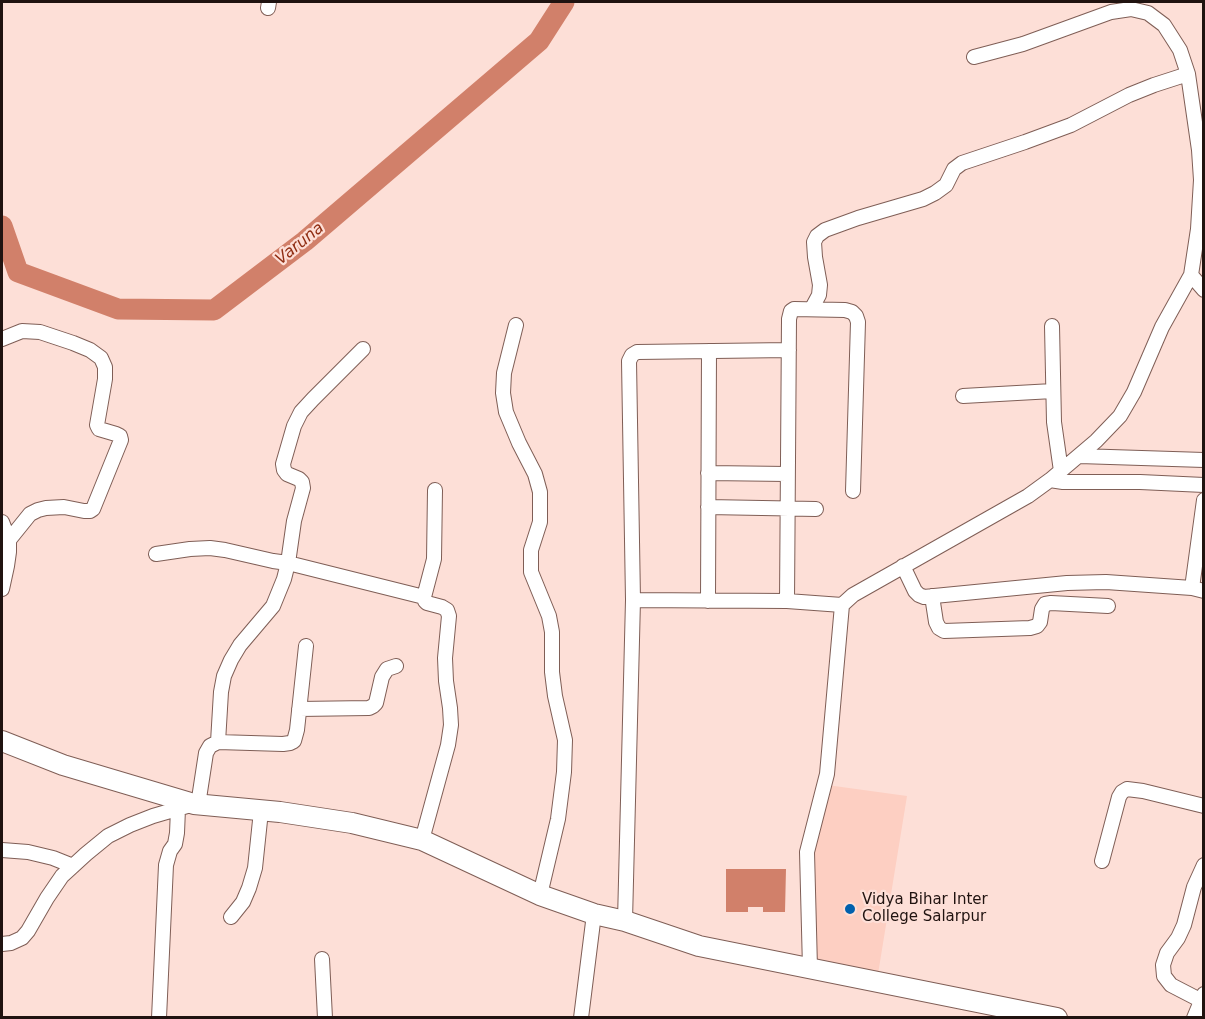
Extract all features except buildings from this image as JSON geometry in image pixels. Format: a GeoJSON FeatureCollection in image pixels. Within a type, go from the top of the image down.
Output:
{"type":"FeatureCollection","features":[{"type":"Feature","properties":{"kind":"street"},"geometry":{"type":"LineString","coordinates":[[633,600],[787,601],[842,604],[903,566],[1028,496],[1079,456],[1120,416],[1134,392],[1162,327],[1191,275],[1198,229],[1201,149],[1188,74],[1180,51],[1164,26],[1148,13],[1131,9],[1111,12],[1023,44],[974,57]]}},
{"type":"Feature","properties":{"kind":"street"},"geometry":{"type":"LineString","coordinates":[[812,309],[819,295],[820,285],[814,257],[814,242],[817,236],[825,230],[922,199],[946,185],[954,169],[962,163],[1071,125],[1129,95],[1188,74]]}},
{"type":"Feature","properties":{"kind":"street"},"geometry":{"type":"LineString","coordinates":[[1191,275],[1203,290]]}},
{"type":"Feature","properties":{"kind":"street"},"geometry":{"type":"LineString","coordinates":[[787,601],[789,319],[794,309],[846,310],[856,316],[858,322],[853,490]]}},
{"type":"Feature","properties":{"kind":"street"},"geometry":{"type":"LineString","coordinates":[[516,325],[504,373],[503,393],[506,412],[535,474],[540,492],[540,522],[531,550],[531,572],[549,616],[555,696],[565,740],[564,772],[558,819],[540,895]]}},
{"type":"Feature","properties":{"kind":"street"},"geometry":{"type":"LineString","coordinates":[[1052,326],[1055,476]]}},
{"type":"Feature","properties":{"kind":"street"},"geometry":{"type":"LineString","coordinates":[[2,339],[22,331],[40,332],[90,350],[101,358],[105,367],[105,379],[97,424],[99,429],[116,434],[122,440],[93,510],[84,512],[64,507],[38,510],[30,514],[9,540]]}},
{"type":"Feature","properties":{"kind":"street"},"geometry":{"type":"LineString","coordinates":[[218,742],[224,676],[240,645],[273,606],[288,563],[294,521],[303,488],[298,479],[287,474],[283,464],[294,426],[301,412],[363,349]]}},
{"type":"Feature","properties":{"kind":"street"},"geometry":{"type":"LineString","coordinates":[[625,921],[633,600],[629,361],[632,354],[637,352],[789,350]]}},
{"type":"Feature","properties":{"kind":"street"},"geometry":{"type":"LineString","coordinates":[[708,601],[709,351]]}},
{"type":"Feature","properties":{"kind":"street"},"geometry":{"type":"LineString","coordinates":[[963,396],[1053,391]]}},
{"type":"Feature","properties":{"kind":"street"},"geometry":{"type":"LineString","coordinates":[[1079,456],[1203,460]]}},
{"type":"Feature","properties":{"kind":"street"},"geometry":{"type":"LineString","coordinates":[[708,473],[787,474]]}},
{"type":"Feature","properties":{"kind":"street"},"geometry":{"type":"LineString","coordinates":[[1055,476],[1063,482],[1203,485]]}},
{"type":"Feature","properties":{"kind":"street"},"geometry":{"type":"LineString","coordinates":[[423,840],[448,745],[451,725],[445,658],[449,616],[447,610],[427,603],[424,597],[434,560],[435,490]]}},
{"type":"Feature","properties":{"kind":"street"},"geometry":{"type":"LineString","coordinates":[[903,566],[915,591],[924,597],[1067,583],[1106,582],[1198,590],[1203,500]]}},
{"type":"Feature","properties":{"kind":"street"},"geometry":{"type":"LineString","coordinates":[[708,507],[816,509]]}},
{"type":"Feature","properties":{"kind":"street"},"geometry":{"type":"LineString","coordinates":[[2,522],[9,540],[8,566],[2,589]]}},
{"type":"Feature","properties":{"kind":"street"},"geometry":{"type":"LineString","coordinates":[[156,554],[210,548],[242,553],[424,597]]}},
{"type":"Feature","properties":{"kind":"street"},"geometry":{"type":"LineString","coordinates":[[932,596],[936,622],[944,631],[1030,628],[1037,626],[1045,604],[1051,603],[1108,606]]}},
{"type":"Feature","properties":{"kind":"street"},"geometry":{"type":"LineString","coordinates":[[810,968],[807,852],[827,774],[842,604]]}},
{"type":"Feature","properties":{"kind":"street"},"geometry":{"type":"LineString","coordinates":[[159,1017],[166,865],[177,833],[190,806],[206,753],[210,746],[218,742],[290,743],[294,741],[306,646]]}},
{"type":"Feature","properties":{"kind":"street"},"geometry":{"type":"LineString","coordinates":[[299,709],[369,708],[376,703],[382,676],[387,669],[396,666]]}},
{"type":"Feature","properties":{"kind":"street"},"geometry":{"type":"LineString","coordinates":[[2,741],[63,765],[190,806],[261,811],[352,823],[423,840],[540,895],[699,946],[1057,1017]]}},
{"type":"Feature","properties":{"kind":"street"},"geometry":{"type":"LineString","coordinates":[[1102,861],[1119,797],[1127,789],[1203,806]]}},
{"type":"Feature","properties":{"kind":"street"},"geometry":{"type":"LineString","coordinates":[[2,944],[22,938],[62,876],[86,854],[116,832],[137,822],[190,806]]}},
{"type":"Feature","properties":{"kind":"street"},"geometry":{"type":"LineString","coordinates":[[231,917],[246,895],[255,868],[261,811]]}},
{"type":"Feature","properties":{"kind":"street"},"geometry":{"type":"LineString","coordinates":[[2,850],[28,852],[73,866]]}},
{"type":"Feature","properties":{"kind":"street"},"geometry":{"type":"LineString","coordinates":[[1194,1017],[1202,997],[1171,985],[1164,976],[1163,965],[1167,953],[1184,925],[1194,887],[1203,865]]}},
{"type":"Feature","properties":{"kind":"street"},"geometry":{"type":"LineString","coordinates":[[581,1017],[594,914]]}},
{"type":"Feature","properties":{"kind":"street"},"geometry":{"type":"LineString","coordinates":[[322,959],[325,1017]]}},
{"type":"Feature","properties":{"kind":"shaded area","name":"Vidya Bihar Inter College Salarpur"},"geometry":{"type":"Polygon","coordinates":[[[827,785],[907,796],[878,974],[814,962],[811,856],[827,785]]]}},
{"type":"Feature","properties":{"kind":"shaded area"},"geometry":{"type":"Polygon","coordinates":[[[726,869],[786,869],[785,912],[763,912],[763,907],[748,907],[748,912],[726,912],[726,869]]]}},
{"type":"Feature","properties":{"kind":"waterway","name":"Varuna"},"geometry":{"type":"LineString","coordinates":[[2,226],[18,272],[118,309],[214,310],[305,241],[539,41],[564,2]]}},
{"type":"Feature","properties":{"kind":"place","name":"Vidya Bihar Inter College Salarpur"},"geometry":{"type":"Point","coordinates":[850,909]}}]}
